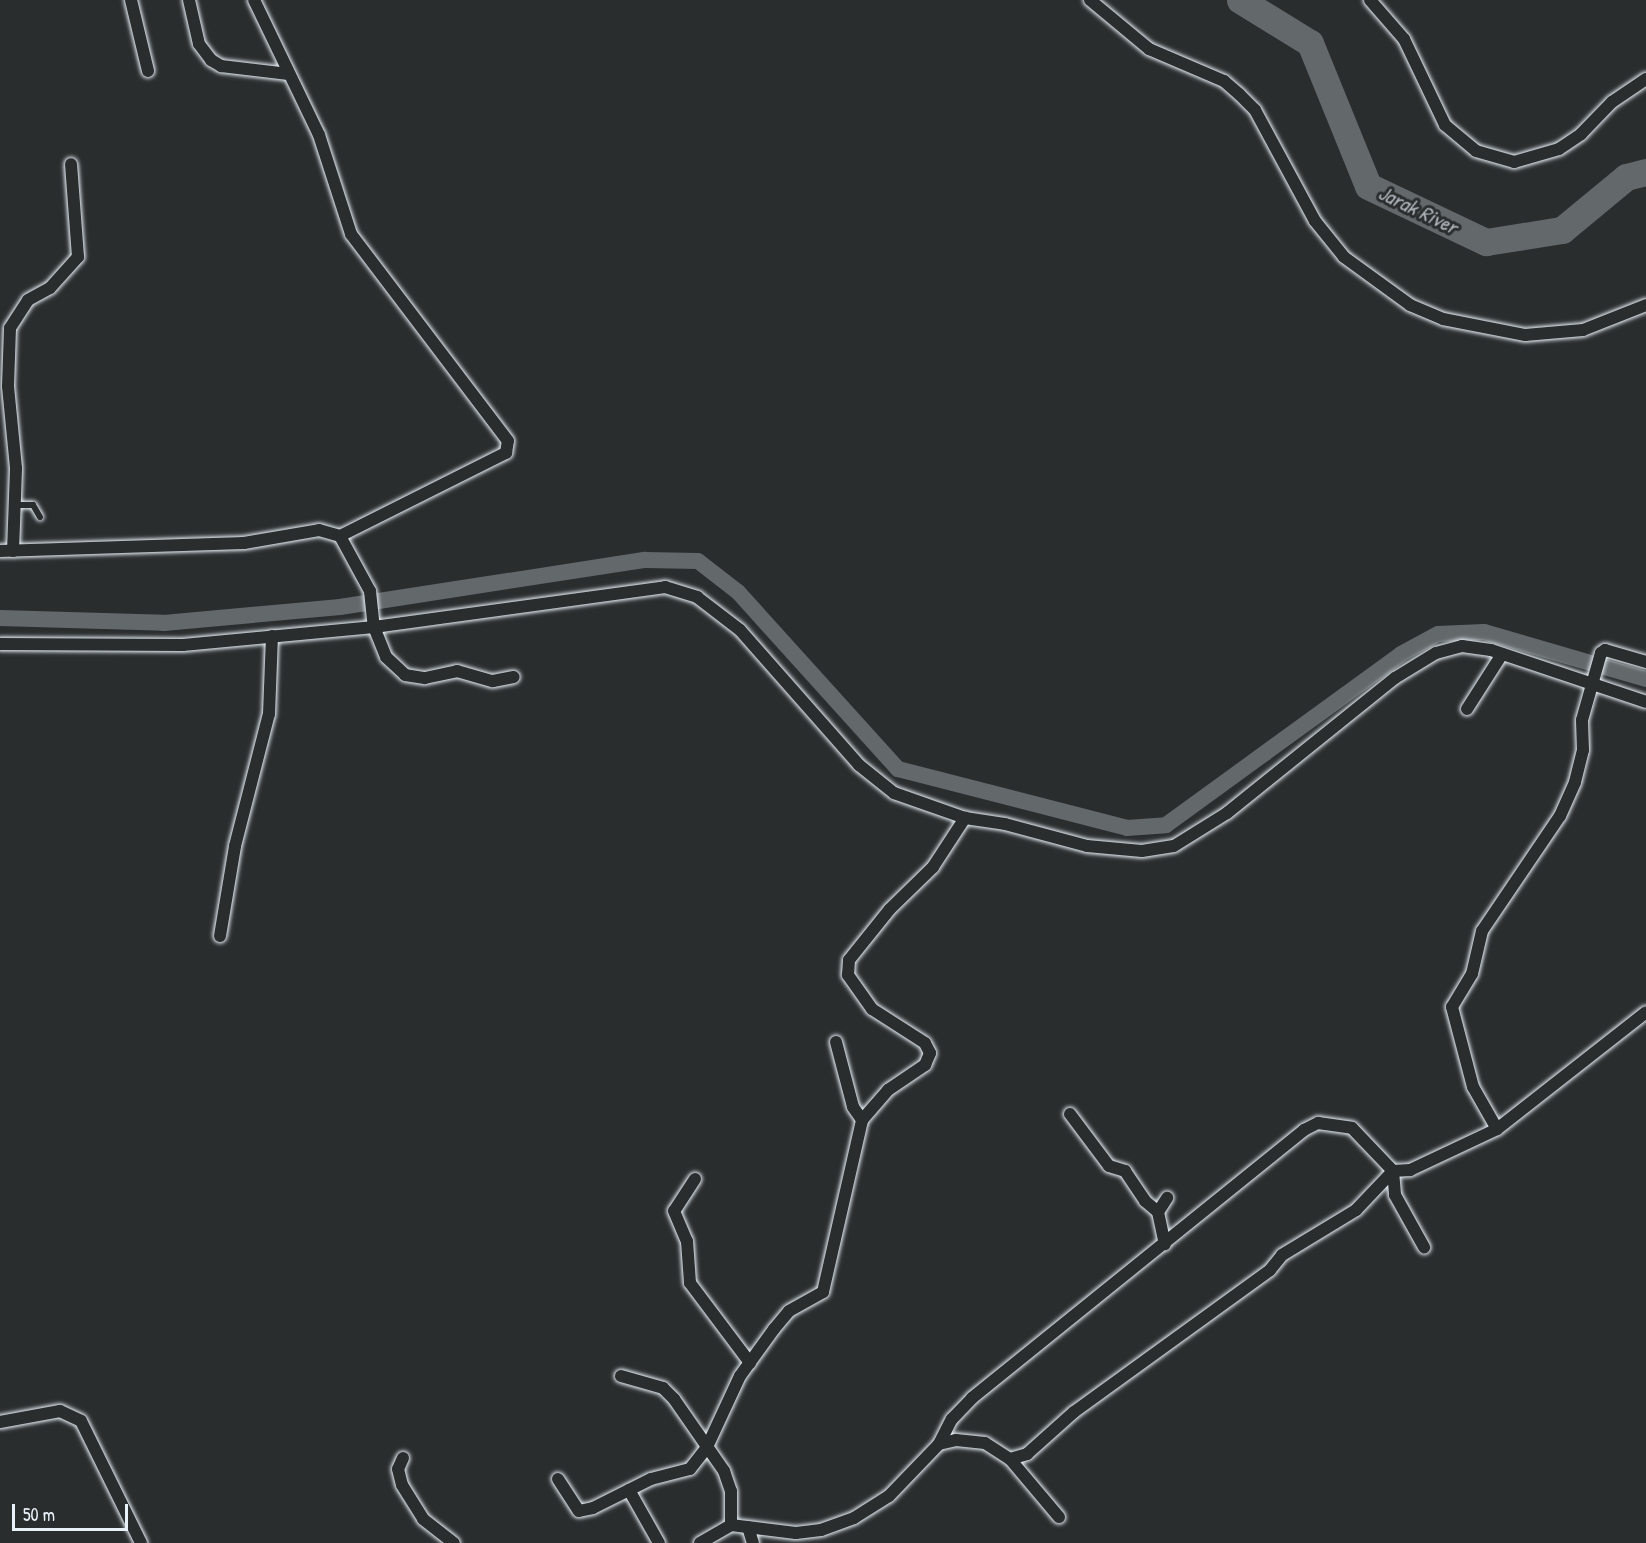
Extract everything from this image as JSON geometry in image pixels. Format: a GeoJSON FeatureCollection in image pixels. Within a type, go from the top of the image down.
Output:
{"type":"FeatureCollection","features":[{"type":"Feature","properties":{"kind":"street"},"geometry":{"type":"LineString","coordinates":[[131,0],[148,71]]}},
{"type":"Feature","properties":{"kind":"street"},"geometry":{"type":"LineString","coordinates":[[189,0],[199,44],[211,60],[221,66],[289,74]]}},
{"type":"Feature","properties":{"kind":"street"},"geometry":{"type":"LineString","coordinates":[[71,164],[78,257],[50,288],[28,300],[10,328],[8,386],[15,505],[6,551],[244,543],[319,530],[340,536],[507,453],[509,446],[351,234],[319,135],[254,0]]}},
{"type":"Feature","properties":{"kind":"street"},"geometry":{"type":"LineString","coordinates":[[1090,0],[1149,49],[1224,81],[1239,93],[1260,117],[1315,221],[1344,257],[1410,305],[1443,319],[1525,335],[1583,330],[1646,305]]}},
{"type":"Feature","properties":{"kind":"street"},"geometry":{"type":"LineString","coordinates":[[1370,0],[1404,39],[1452,132],[1476,150],[1514,162],[1559,149],[1581,134],[1612,102],[1646,79]]}},
{"type":"Feature","properties":{"kind":"street"},"geometry":{"type":"LineString","coordinates":[[340,536],[370,591],[374,625],[386,657],[405,675],[425,678],[457,671],[494,681],[514,677]]}},
{"type":"Feature","properties":{"kind":"street"},"geometry":{"type":"LineString","coordinates":[[0,644],[183,645],[374,625],[665,588],[697,597],[740,630],[878,782],[926,807],[965,818],[1005,824],[1087,846],[1142,852],[1174,846],[1227,813],[1395,678],[1436,653],[1462,646],[1502,654],[1646,702]]}},
{"type":"Feature","properties":{"kind":"street"},"geometry":{"type":"LineString","coordinates":[[220,936],[235,846],[269,714],[272,636]]}},
{"type":"Feature","properties":{"kind":"street"},"geometry":{"type":"LineString","coordinates":[[1497,1129],[1473,1087],[1452,1007],[1472,974],[1482,931],[1560,816],[1583,750],[1582,720],[1601,653],[1605,650],[1646,662]]}},
{"type":"Feature","properties":{"kind":"street"},"geometry":{"type":"LineString","coordinates":[[1467,709],[1502,654]]}},
{"type":"Feature","properties":{"kind":"street"},"geometry":{"type":"LineString","coordinates":[[558,1479],[579,1511],[651,1479],[690,1469],[707,1447],[717,1420],[750,1363],[789,1311],[823,1292],[862,1120],[888,1090],[926,1065],[930,1053],[925,1043],[872,1009],[848,975],[849,960],[890,909],[933,867],[965,818]]}},
{"type":"Feature","properties":{"kind":"street"},"geometry":{"type":"LineString","coordinates":[[1010,1459],[1027,1454],[1074,1412],[1270,1270],[1282,1255],[1356,1210],[1393,1171],[1410,1170],[1497,1129],[1646,1012]]}},
{"type":"Feature","properties":{"kind":"street"},"geometry":{"type":"LineString","coordinates":[[836,1041],[853,1107],[862,1120]]}},
{"type":"Feature","properties":{"kind":"street"},"geometry":{"type":"LineString","coordinates":[[1070,1114],[1109,1166],[1125,1171],[1144,1201],[1158,1212],[1165,1244]]}},
{"type":"Feature","properties":{"kind":"street"},"geometry":{"type":"LineString","coordinates":[[700,1543],[731,1525],[796,1533],[821,1530],[854,1518],[888,1496],[939,1444],[952,1419],[972,1398],[1304,1130],[1318,1124],[1352,1128],[1393,1171],[1395,1195],[1425,1247]]}},
{"type":"Feature","properties":{"kind":"street"},"geometry":{"type":"LineString","coordinates":[[695,1179],[674,1211],[687,1241],[690,1283],[750,1363]]}},
{"type":"Feature","properties":{"kind":"street"},"geometry":{"type":"LineString","coordinates":[[1158,1212],[1167,1198]]}},
{"type":"Feature","properties":{"kind":"street"},"geometry":{"type":"LineString","coordinates":[[621,1376],[663,1388],[707,1447],[724,1471],[731,1491],[731,1525]]}},
{"type":"Feature","properties":{"kind":"street"},"geometry":{"type":"LineString","coordinates":[[0,1422],[60,1411],[81,1421],[141,1543]]}},
{"type":"Feature","properties":{"kind":"street"},"geometry":{"type":"LineString","coordinates":[[939,1444],[956,1440],[985,1443],[1010,1459],[1059,1517]]}},
{"type":"Feature","properties":{"kind":"street"},"geometry":{"type":"LineString","coordinates":[[403,1458],[398,1469],[407,1494],[423,1519],[454,1543]]}},
{"type":"Feature","properties":{"kind":"street"},"geometry":{"type":"LineString","coordinates":[[629,1490],[659,1543]]}},
{"type":"Feature","properties":{"kind":"street"},"geometry":{"type":"LineString","coordinates":[[748,1527],[753,1543]]}},
{"type":"Feature","properties":{"kind":"lane"},"geometry":{"type":"LineString","coordinates":[[15,505],[33,505],[40,517]]}},
{"type":"Feature","properties":{"kind":"waterway","name":"Jarak River"},"geometry":{"type":"LineString","coordinates":[[1240,0],[1310,43],[1368,186],[1486,242],[1562,230],[1626,177],[1646,172]]}},
{"type":"Feature","properties":{"kind":"waterway"},"geometry":{"type":"LineString","coordinates":[[0,618],[164,623],[340,607],[645,560],[698,561],[738,592],[898,769],[1127,828],[1166,825],[1401,654],[1438,634],[1484,632],[1646,679]]}}]}
